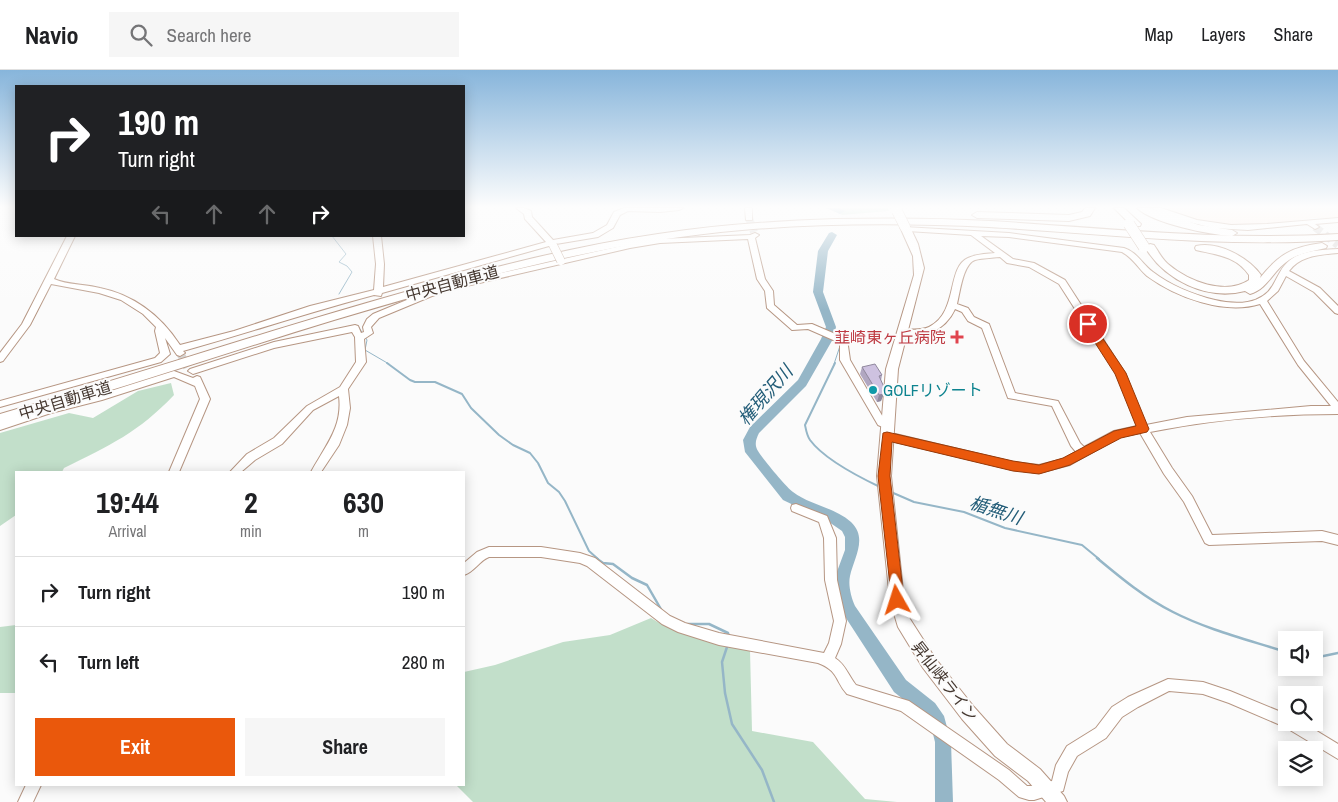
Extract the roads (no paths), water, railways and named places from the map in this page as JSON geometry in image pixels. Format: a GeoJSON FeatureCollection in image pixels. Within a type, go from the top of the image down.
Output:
{"type":"FeatureCollection","features":[{"type":"Feature","properties":{"kind":"highway","name":"中央自動車道"},"geometry":{"type":"LineString","coordinates":[[0,412],[318,315],[475,272],[606,242]]}},
{"type":"Feature","properties":{"kind":"highway","name":"中央自動車道"},"geometry":{"type":"LineString","coordinates":[[0,419],[150,374],[298,326],[497,271],[634,242]]}},
{"type":"Feature","properties":{"kind":"highway"},"geometry":{"type":"LineString","coordinates":[[1144,242],[1155,262],[1177,278],[1200,289],[1227,294],[1243,293],[1256,288],[1281,260],[1292,254],[1310,248],[1338,243]]}},
{"type":"Feature","properties":{"kind":"highway"},"geometry":{"type":"LineString","coordinates":[[1147,247],[1164,266],[1191,282],[1220,290],[1232,290],[1241,289],[1254,281],[1255,275],[1250,267],[1234,256],[1211,250],[1151,242]]}},
{"type":"Feature","properties":{"kind":"main road","name":"昇仙峡ライン"},"geometry":{"type":"LineString","coordinates":[[913,242],[919,256],[919,275],[892,369],[884,476],[897,600],[903,622],[928,663],[1001,750],[1034,775],[1058,802]]}},
{"type":"Feature","properties":{"kind":"street"},"geometry":{"type":"LineString","coordinates":[[0,360],[26,325],[68,242]]}},
{"type":"Feature","properties":{"kind":"street"},"geometry":{"type":"LineString","coordinates":[[378,242],[380,264],[378,292]]}},
{"type":"Feature","properties":{"kind":"street"},"geometry":{"type":"LineString","coordinates":[[50,280],[114,294],[144,311],[162,327],[179,351],[313,308],[560,242]]}},
{"type":"Feature","properties":{"kind":"street"},"geometry":{"type":"LineString","coordinates":[[360,337],[369,333],[367,326],[370,321],[383,310],[429,294],[509,272],[659,242]]}},
{"type":"Feature","properties":{"kind":"street"},"geometry":{"type":"LineString","coordinates":[[754,242],[761,279],[768,291],[770,306],[795,328],[809,326],[840,339],[845,346],[845,360],[849,368],[887,430],[1013,466],[1039,469],[1066,462],[1118,434],[1143,429],[1187,422],[1311,410],[1338,410]]}},
{"type":"Feature","properties":{"kind":"street"},"geometry":{"type":"LineString","coordinates":[[985,242],[1010,261],[1031,265],[1062,282],[1120,373],[1143,429],[1168,471],[1188,499],[1209,540],[1322,536],[1338,540]]}},
{"type":"Feature","properties":{"kind":"street"},"geometry":{"type":"LineString","coordinates":[[1071,242],[1124,250],[1132,254],[1157,278],[1197,297],[1236,305],[1248,305],[1262,300],[1275,289],[1284,271],[1297,259],[1338,251]]}},
{"type":"Feature","properties":{"kind":"street"},"geometry":{"type":"LineString","coordinates":[[552,244],[561,262]]}},
{"type":"Feature","properties":{"kind":"street"},"geometry":{"type":"LineString","coordinates":[[902,332],[920,334],[933,329],[946,318],[952,305],[956,284],[966,264],[970,260],[999,254]]}},
{"type":"Feature","properties":{"kind":"street"},"geometry":{"type":"LineString","coordinates":[[1284,271],[1317,290],[1338,310]]}},
{"type":"Feature","properties":{"kind":"street"},"geometry":{"type":"LineString","coordinates":[[1262,300],[1301,363],[1338,410]]}},
{"type":"Feature","properties":{"kind":"street"},"geometry":{"type":"LineString","coordinates":[[952,305],[965,310],[971,319],[986,326],[1011,396],[1055,403],[1076,446],[1083,452]]}},
{"type":"Feature","properties":{"kind":"street"},"geometry":{"type":"LineString","coordinates":[[0,404],[163,357],[166,350],[159,331],[162,327]]}},
{"type":"Feature","properties":{"kind":"street"},"geometry":{"type":"LineString","coordinates":[[174,471],[205,398],[191,369],[288,341],[355,328],[360,337],[361,362],[343,388],[310,408],[278,441],[251,457],[236,471]]}},
{"type":"Feature","properties":{"kind":"street"},"geometry":{"type":"LineString","coordinates":[[0,426],[50,410],[99,398],[174,374],[199,384]]}},
{"type":"Feature","properties":{"kind":"street"},"geometry":{"type":"LineString","coordinates":[[317,471],[333,446],[341,427],[345,408],[343,388]]}},
{"type":"Feature","properties":{"kind":"street"},"geometry":{"type":"LineString","coordinates":[[796,508],[823,519],[830,538],[831,580],[840,621],[835,644],[827,660]]}},
{"type":"Feature","properties":{"kind":"street"},"geometry":{"type":"LineString","coordinates":[[465,569],[480,555],[489,552],[564,554],[580,557],[591,562],[666,620],[678,626],[718,638],[827,660],[837,666],[852,690],[904,706],[1004,775],[1018,789],[1035,794],[1058,786],[1061,770],[1072,751],[1101,733],[1117,712],[1168,685],[1203,688],[1230,697],[1278,718]]}},
{"type":"Feature","properties":{"kind":"street"},"geometry":{"type":"LineString","coordinates":[[1302,731],[1338,752]]}},
{"type":"Feature","properties":{"kind":"street"},"geometry":{"type":"LineString","coordinates":[[25,802],[33,786]]}},
{"type":"Feature","properties":{"kind":"waterway"},"geometry":{"type":"LineString","coordinates":[[337,242],[346,254],[339,262],[347,266],[352,272],[339,294]]}},
{"type":"Feature","properties":{"kind":"waterway","name":"権現沢川"},"geometry":{"type":"LineString","coordinates":[[828,242],[823,251],[818,292],[831,327],[827,339],[802,383],[754,430],[749,440],[751,452],[788,496],[834,518],[847,527],[852,537],[852,550],[842,577],[843,596],[849,610],[900,686],[929,709],[938,722],[943,742],[944,802]]}},
{"type":"Feature","properties":{"kind":"waterway"},"geometry":{"type":"LineString","coordinates":[[358,326],[367,340],[365,350],[389,364]]}},
{"type":"Feature","properties":{"kind":"waterway","name":"楯無川"},"geometry":{"type":"LineString","coordinates":[[831,327],[836,335]]}},
{"type":"Feature","properties":{"kind":"waterway","name":"楯無川"},"geometry":{"type":"LineString","coordinates":[[834,364],[841,343]]}},
{"type":"Feature","properties":{"kind":"waterway"},"geometry":{"type":"LineString","coordinates":[[387,363],[410,380],[415,382],[435,382],[462,394],[471,408],[499,435],[513,445],[530,453],[538,463],[548,483],[559,492],[565,501],[589,551],[598,559]]}},
{"type":"Feature","properties":{"kind":"waterway","name":"楯無川"},"geometry":{"type":"LineString","coordinates":[[835,363],[805,425],[807,435],[816,447],[833,461],[880,487]]}},
{"type":"Feature","properties":{"kind":"waterway","name":"楯無川"},"geometry":{"type":"LineString","coordinates":[[891,492],[914,502],[964,512],[1005,528],[1082,545],[1099,559]]}},
{"type":"Feature","properties":{"kind":"waterway"},"geometry":{"type":"LineString","coordinates":[[596,558],[603,563],[613,564],[632,578],[647,585],[662,611]]}},
{"type":"Feature","properties":{"kind":"waterway","name":"楯無川"},"geometry":{"type":"LineString","coordinates":[[1097,558],[1143,594],[1173,612],[1214,629],[1278,649]]}},
{"type":"Feature","properties":{"kind":"waterway"},"geometry":{"type":"LineString","coordinates":[[688,624],[709,624],[728,633],[729,637]]}},
{"type":"Feature","properties":{"kind":"waterway"},"geometry":{"type":"LineString","coordinates":[[728,644],[722,662],[725,693],[732,724],[762,770],[774,802]]}},
{"type":"Feature","properties":{"kind":"waterway","name":"楯無川"},"geometry":{"type":"LineString","coordinates":[[1323,656],[1338,653]]}},
{"type":"Feature","properties":{"kind":"tunnel"},"geometry":{"type":"LineString","coordinates":[[1334,242],[1338,245]]}},
{"type":"Feature","properties":{"kind":"tunnel"},"geometry":{"type":"LineString","coordinates":[[180,353],[186,364]]}},
{"type":"Feature","properties":{"kind":"tunnel"},"geometry":{"type":"LineString","coordinates":[[186,363],[188,367]]}},
{"type":"Feature","properties":{"kind":"place","name":"韮崎東ヶ丘病院"},"geometry":{"type":"Point","coordinates":[957,337]}},
{"type":"Feature","properties":{"kind":"place","name":"GOLFリゾート"},"geometry":{"type":"Point","coordinates":[873,390]}}]}
